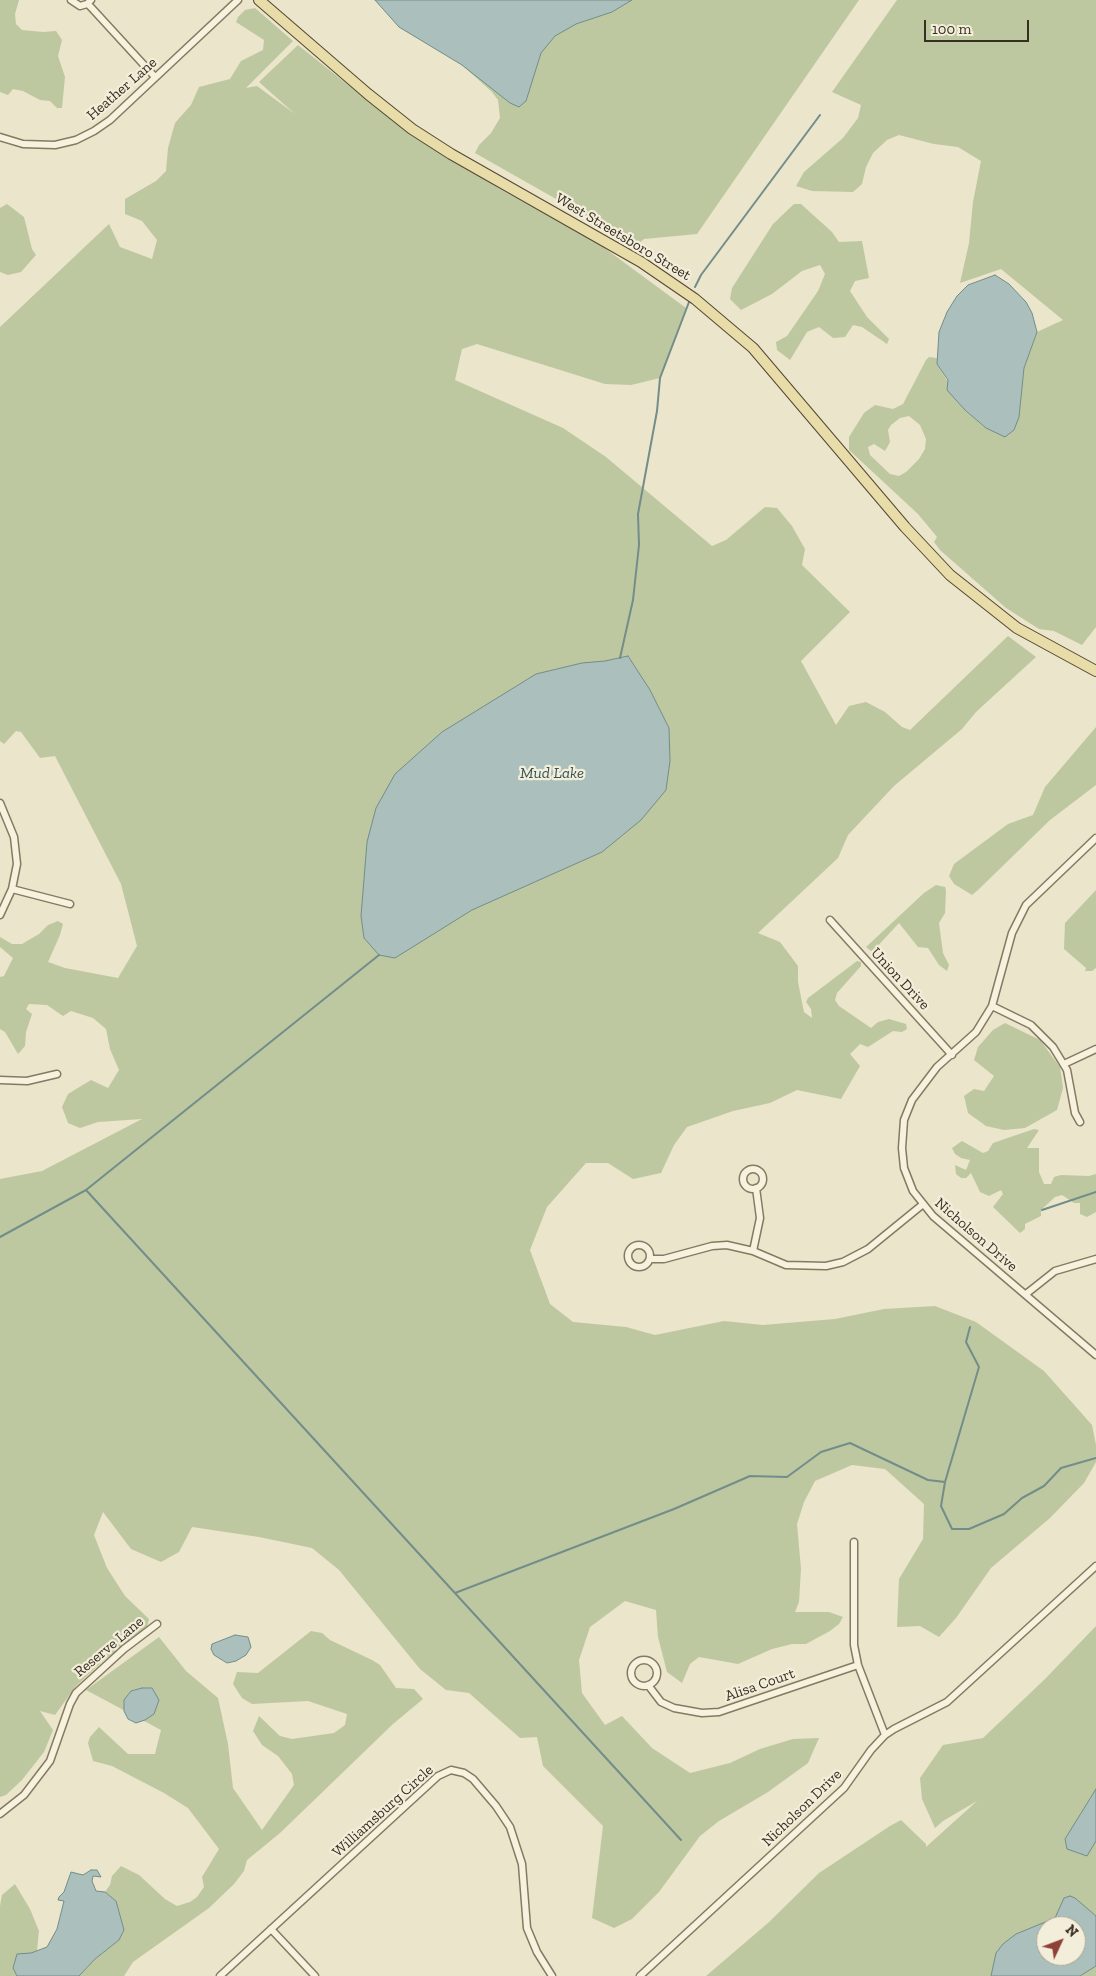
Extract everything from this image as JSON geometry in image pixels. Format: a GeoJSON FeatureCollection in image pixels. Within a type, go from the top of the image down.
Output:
{"type":"FeatureCollection","features":[{"type":"Feature","properties":{"kind":"main road","name":"West Streetsboro Street"},"geometry":{"type":"LineString","coordinates":[[259,0],[368,94],[412,129],[451,154],[641,262],[695,299],[752,348],[900,521],[950,575],[1017,628],[1096,671]]}},
{"type":"Feature","properties":{"kind":"street"},"geometry":{"type":"LineString","coordinates":[[72,0],[80,6],[90,2],[155,77]]}},
{"type":"Feature","properties":{"kind":"street","name":"Heather Lane"},"geometry":{"type":"LineString","coordinates":[[0,137],[23,144],[55,145],[76,140],[94,131],[110,120],[238,0]]}},
{"type":"Feature","properties":{"kind":"street"},"geometry":{"type":"LineString","coordinates":[[0,803],[11,825],[16,846],[17,864],[12,889],[0,915]]}},
{"type":"Feature","properties":{"kind":"street","name":"Nicholson Drive"},"geometry":{"type":"LineString","coordinates":[[1096,838],[1038,892],[1022,912],[1012,933],[992,1006],[976,1032],[937,1067],[921,1086],[912,1100],[904,1120],[902,1143],[904,1168],[913,1191],[922,1205],[1096,1354]]}},
{"type":"Feature","properties":{"kind":"street"},"geometry":{"type":"LineString","coordinates":[[12,889],[70,904]]}},
{"type":"Feature","properties":{"kind":"street","name":"Union Drive"},"geometry":{"type":"LineString","coordinates":[[830,920],[952,1055]]}},
{"type":"Feature","properties":{"kind":"street"},"geometry":{"type":"LineString","coordinates":[[992,1006],[1031,1025],[1049,1041],[1064,1064],[1075,1113],[1080,1122]]}},
{"type":"Feature","properties":{"kind":"street"},"geometry":{"type":"LineString","coordinates":[[1064,1064],[1096,1049]]}},
{"type":"Feature","properties":{"kind":"street"},"geometry":{"type":"LineString","coordinates":[[0,1080],[27,1081],[57,1074]]}},
{"type":"Feature","properties":{"kind":"street"},"geometry":{"type":"LineString","coordinates":[[753,1251],[760,1218],[756,1188]]}},
{"type":"Feature","properties":{"kind":"street"},"geometry":{"type":"LineString","coordinates":[[650,1259],[664,1259],[712,1246],[727,1246],[753,1251],[786,1265],[808,1268],[843,1262],[868,1249],[922,1205]]}},
{"type":"Feature","properties":{"kind":"street"},"geometry":{"type":"LineString","coordinates":[[1026,1294],[1055,1271],[1096,1259]]}},
{"type":"Feature","properties":{"kind":"street"},"geometry":{"type":"LineString","coordinates":[[854,1542],[853,1631],[858,1665],[885,1735]]}},
{"type":"Feature","properties":{"kind":"street","name":"Nicholson Drive"},"geometry":{"type":"LineString","coordinates":[[640,1976],[844,1788],[885,1735],[948,1702],[1096,1566]]}},
{"type":"Feature","properties":{"kind":"street","name":"Reserve Lane"},"geometry":{"type":"LineString","coordinates":[[0,1814],[24,1795],[50,1761],[70,1704],[76,1693],[124,1649],[157,1624]]}},
{"type":"Feature","properties":{"kind":"street","name":"Alisa Court"},"geometry":{"type":"LineString","coordinates":[[639,1660],[648,1660],[656,1668],[656,1677],[648,1685],[639,1685],[631,1674],[633,1666],[639,1660]]}},
{"type":"Feature","properties":{"kind":"street","name":"Alisa Court"},"geometry":{"type":"LineString","coordinates":[[648,1685],[661,1702],[674,1708],[702,1713],[719,1712],[858,1665]]}},
{"type":"Feature","properties":{"kind":"street","name":"Williamsburg Circle"},"geometry":{"type":"LineString","coordinates":[[220,1976],[438,1776],[445,1772],[457,1771],[473,1779],[496,1806],[510,1827],[522,1864],[526,1920],[529,1934],[537,1952],[552,1976]]}},
{"type":"Feature","properties":{"kind":"street"},"geometry":{"type":"LineString","coordinates":[[271,1930],[315,1976]]}},
{"type":"Feature","properties":{"kind":"green space"},"geometry":{"type":"Polygon","coordinates":[[[0,0],[19,0],[15,14],[16,24],[22,30],[56,31],[62,40],[58,56],[65,77],[62,108],[57,108],[50,101],[40,100],[23,91],[13,89],[8,95],[0,92],[0,0]]]}},
{"type":"Feature","properties":{"kind":"green space"},"geometry":{"type":"Polygon","coordinates":[[[375,0],[859,0],[697,234],[644,239],[637,245],[475,153],[500,118],[498,100],[492,92],[462,65],[399,27],[375,0]]]}},
{"type":"Feature","properties":{"kind":"green space"},"geometry":{"type":"Polygon","coordinates":[[[897,0],[1096,0],[1096,627],[1082,645],[1054,631],[1039,629],[1006,608],[940,550],[934,542],[937,537],[918,514],[849,450],[849,437],[864,413],[875,405],[893,409],[903,404],[929,357],[937,358],[937,364],[965,410],[986,428],[1019,417],[1024,368],[1037,332],[1063,320],[1001,269],[960,283],[969,243],[973,202],[981,161],[958,147],[934,144],[899,135],[887,140],[873,153],[866,167],[862,184],[853,192],[812,191],[796,186],[804,172],[843,138],[858,118],[861,105],[832,92],[897,0]],[[909,416],[900,418],[888,430],[890,442],[885,451],[874,444],[868,447],[870,455],[890,474],[899,476],[906,472],[919,459],[925,449],[926,439],[920,425],[909,416]]]}},
{"type":"Feature","properties":{"kind":"green space"},"geometry":{"type":"Polygon","coordinates":[[[255,8],[293,41],[246,88],[257,86],[295,114],[259,82],[298,45],[411,135],[505,192],[599,244],[686,308],[660,378],[631,385],[605,384],[477,344],[462,349],[455,380],[563,428],[606,457],[712,546],[726,540],[765,507],[777,508],[792,526],[805,549],[802,565],[850,612],[801,661],[836,725],[849,706],[866,702],[885,712],[902,727],[910,730],[1008,636],[1036,657],[976,712],[962,729],[894,786],[848,835],[838,858],[758,933],[780,942],[798,966],[798,982],[804,1012],[812,1018],[811,1009],[806,1002],[808,998],[857,961],[861,962],[861,966],[837,993],[835,1000],[839,1006],[871,1028],[878,1022],[889,1019],[906,1024],[907,1029],[902,1032],[893,1031],[868,1047],[860,1044],[850,1054],[860,1066],[841,1099],[797,1090],[770,1103],[733,1111],[687,1127],[674,1145],[661,1173],[633,1179],[608,1163],[586,1163],[547,1207],[530,1250],[550,1304],[573,1322],[626,1327],[655,1335],[724,1321],[763,1325],[835,1319],[884,1309],[935,1306],[976,1322],[1044,1371],[1092,1425],[1096,1445],[1096,1462],[1084,1483],[1050,1518],[991,1568],[956,1618],[939,1637],[920,1626],[897,1627],[899,1579],[923,1539],[924,1504],[885,1469],[852,1465],[815,1481],[804,1502],[797,1524],[801,1569],[799,1602],[795,1612],[829,1612],[843,1617],[839,1624],[830,1631],[806,1644],[792,1644],[772,1649],[738,1664],[699,1657],[690,1664],[682,1683],[667,1672],[658,1637],[656,1610],[625,1601],[590,1627],[579,1660],[582,1693],[605,1725],[622,1716],[652,1748],[690,1773],[730,1763],[760,1749],[793,1739],[819,1738],[808,1763],[768,1792],[719,1821],[700,1836],[659,1892],[632,1919],[614,1928],[592,1918],[603,1826],[543,1766],[537,1737],[520,1738],[469,1693],[446,1690],[420,1669],[339,1570],[312,1548],[259,1537],[192,1527],[179,1552],[161,1562],[131,1549],[103,1512],[94,1535],[107,1568],[125,1596],[149,1619],[146,1631],[104,1660],[76,1686],[55,1715],[40,1711],[53,1730],[44,1752],[22,1780],[6,1795],[0,1797],[0,1179],[42,1171],[142,1119],[98,1122],[80,1128],[68,1123],[62,1107],[68,1094],[91,1080],[108,1088],[119,1070],[110,1049],[106,1029],[93,1018],[71,1011],[63,1016],[47,1005],[29,1004],[26,1009],[32,1014],[26,1032],[25,1046],[18,1054],[5,1032],[0,1029],[0,977],[4,976],[13,958],[0,947],[0,937],[12,944],[22,944],[39,934],[48,925],[58,921],[63,924],[48,962],[65,968],[118,978],[137,946],[121,884],[55,756],[40,758],[21,732],[16,731],[4,744],[0,741],[0,327],[109,224],[120,247],[152,259],[157,240],[142,221],[125,214],[125,199],[156,181],[166,171],[168,148],[175,123],[191,105],[199,87],[230,79],[241,61],[263,50],[264,40],[236,22],[245,10],[255,8]]]}},
{"type":"Feature","properties":{"kind":"green space"},"geometry":{"type":"Polygon","coordinates":[[[7,204],[24,217],[32,249],[36,255],[21,272],[8,275],[0,272],[0,208],[7,204]]]}},
{"type":"Feature","properties":{"kind":"green space"},"geometry":{"type":"Polygon","coordinates":[[[794,204],[801,204],[832,232],[839,242],[862,241],[869,278],[855,281],[850,291],[867,317],[889,339],[887,344],[862,327],[853,325],[845,337],[833,338],[819,327],[807,332],[790,360],[777,350],[776,342],[787,336],[818,291],[825,274],[820,265],[802,271],[772,294],[741,310],[730,299],[732,288],[773,224],[794,204]]]}},
{"type":"Feature","properties":{"kind":"green space"},"geometry":{"type":"Polygon","coordinates":[[[1096,727],[1096,785],[1050,820],[972,895],[954,884],[949,876],[954,864],[1008,824],[1033,815],[1045,787],[1096,727]]]}},
{"type":"Feature","properties":{"kind":"green space"},"geometry":{"type":"Polygon","coordinates":[[[936,885],[945,887],[946,891],[945,913],[939,923],[943,953],[949,965],[947,971],[939,965],[928,948],[918,947],[899,923],[874,950],[871,951],[866,947],[924,893],[936,885]]]}},
{"type":"Feature","properties":{"kind":"green space"},"geometry":{"type":"Polygon","coordinates":[[[1096,890],[1096,968],[1092,971],[1085,971],[1086,968],[1064,949],[1065,923],[1096,890]]]}},
{"type":"Feature","properties":{"kind":"green space"},"geometry":{"type":"Polygon","coordinates":[[[1005,1023],[1040,1040],[1060,1067],[1063,1088],[1057,1110],[1025,1128],[1004,1130],[986,1126],[968,1113],[964,1096],[974,1089],[984,1091],[994,1076],[974,1060],[978,1047],[993,1030],[1005,1023]]]}},
{"type":"Feature","properties":{"kind":"green space"},"geometry":{"type":"Polygon","coordinates":[[[1034,1129],[1039,1130],[1027,1148],[1039,1148],[1039,1172],[1044,1184],[1051,1184],[1054,1177],[1061,1175],[1089,1176],[1096,1174],[1096,1212],[1087,1217],[1080,1214],[1080,1203],[1074,1203],[1062,1195],[1055,1197],[1041,1210],[1041,1216],[1025,1224],[1025,1229],[1020,1233],[993,1207],[1003,1194],[1001,1190],[989,1196],[980,1192],[971,1173],[966,1178],[961,1178],[956,1174],[955,1165],[966,1170],[970,1160],[955,1154],[952,1148],[962,1141],[983,1153],[988,1151],[993,1143],[1034,1129]]]}},
{"type":"Feature","properties":{"kind":"green space"},"geometry":{"type":"Polygon","coordinates":[[[1096,1626],[1096,1976],[706,1976],[768,1923],[819,1873],[890,1826],[901,1820],[926,1844],[926,1847],[977,1801],[943,1821],[935,1828],[922,1799],[920,1778],[943,1745],[983,1738],[1045,1679],[1096,1626]]]}},
{"type":"Feature","properties":{"kind":"green space"},"geometry":{"type":"Polygon","coordinates":[[[311,1631],[322,1633],[330,1640],[372,1660],[380,1665],[396,1688],[414,1689],[423,1699],[393,1724],[280,1833],[247,1860],[244,1871],[234,1884],[209,1908],[133,1962],[124,1976],[79,1976],[95,1959],[119,1940],[116,1901],[105,1892],[110,1885],[112,1876],[121,1866],[139,1875],[165,1899],[177,1906],[190,1902],[197,1897],[204,1887],[202,1877],[219,1849],[188,1808],[164,1793],[112,1766],[93,1761],[88,1743],[90,1737],[99,1727],[128,1754],[155,1754],[161,1730],[86,1690],[159,1637],[186,1671],[218,1698],[228,1744],[233,1788],[262,1830],[294,1785],[292,1774],[278,1756],[262,1745],[253,1731],[259,1716],[280,1736],[292,1739],[334,1733],[345,1725],[347,1714],[308,1701],[252,1704],[242,1698],[233,1684],[237,1672],[258,1673],[311,1631]]]}},
{"type":"Feature","properties":{"kind":"green space"},"geometry":{"type":"Polygon","coordinates":[[[15,1884],[30,1909],[39,1931],[37,1951],[13,1968],[17,1976],[0,1976],[0,1906],[2,1895],[15,1884]]]}},
{"type":"Feature","properties":{"kind":"water"},"geometry":{"type":"Polygon","coordinates":[[[375,0],[632,0],[612,12],[576,24],[555,36],[541,53],[526,101],[519,107],[510,103],[462,65],[399,27],[375,0]]]}},
{"type":"Feature","properties":{"kind":"water"},"geometry":{"type":"Polygon","coordinates":[[[995,275],[1009,284],[1026,302],[1032,313],[1037,332],[1024,368],[1019,417],[1014,430],[1005,437],[986,428],[965,410],[947,390],[948,380],[937,364],[939,332],[947,312],[957,296],[968,285],[995,275]]]}},
{"type":"Feature","properties":{"kind":"water","name":"Mud Lake"},"geometry":{"type":"Polygon","coordinates":[[[628,656],[650,690],[669,728],[670,761],[666,790],[641,820],[602,852],[472,910],[395,958],[379,955],[364,938],[361,916],[367,842],[376,808],[395,774],[442,732],[536,674],[582,663],[628,656]]]}},
{"type":"Feature","properties":{"kind":"water"},"geometry":{"type":"Polygon","coordinates":[[[235,1635],[248,1637],[251,1647],[246,1655],[236,1661],[227,1663],[214,1655],[211,1649],[212,1644],[235,1635]]]}},
{"type":"Feature","properties":{"kind":"water"},"geometry":{"type":"Polygon","coordinates":[[[152,1688],[159,1700],[154,1714],[136,1723],[128,1719],[124,1711],[124,1700],[131,1691],[152,1688]]]}},
{"type":"Feature","properties":{"kind":"water"},"geometry":{"type":"Polygon","coordinates":[[[1096,1789],[1096,1841],[1087,1856],[1067,1849],[1065,1839],[1096,1789]]]}},
{"type":"Feature","properties":{"kind":"water"},"geometry":{"type":"Polygon","coordinates":[[[91,1870],[97,1870],[101,1877],[93,1876],[92,1881],[96,1891],[105,1892],[116,1901],[124,1930],[119,1940],[95,1959],[79,1976],[17,1976],[13,1968],[17,1954],[31,1953],[47,1947],[57,1929],[64,1901],[58,1900],[64,1892],[71,1872],[83,1875],[91,1870]]]}},
{"type":"Feature","properties":{"kind":"water"},"geometry":{"type":"Polygon","coordinates":[[[1070,1896],[1096,1916],[1096,1966],[1080,1976],[991,1976],[996,1953],[1003,1944],[1016,1934],[1036,1926],[1036,1966],[1086,1966],[1086,1916],[1056,1916],[1064,1898],[1070,1896]]]}},
{"type":"Feature","properties":{"kind":"waterway"},"geometry":{"type":"LineString","coordinates":[[695,287],[701,275],[820,115]]}},
{"type":"Feature","properties":{"kind":"waterway"},"geometry":{"type":"LineString","coordinates":[[620,658],[633,600],[639,545],[638,514],[657,411],[660,378],[689,302]]}},
{"type":"Feature","properties":{"kind":"waterway"},"geometry":{"type":"LineString","coordinates":[[0,1237],[86,1190],[379,955]]}},
{"type":"Feature","properties":{"kind":"waterway"},"geometry":{"type":"LineString","coordinates":[[86,1190],[681,1840]]}},
{"type":"Feature","properties":{"kind":"waterway"},"geometry":{"type":"LineString","coordinates":[[1042,1210],[1096,1192]]}},
{"type":"Feature","properties":{"kind":"waterway"},"geometry":{"type":"LineString","coordinates":[[945,1482],[979,1367],[966,1342],[970,1327]]}},
{"type":"Feature","properties":{"kind":"waterway"},"geometry":{"type":"LineString","coordinates":[[455,1593],[674,1509],[750,1476],[787,1477],[821,1452],[850,1443],[928,1480],[945,1482],[941,1506],[952,1529],[969,1529],[1004,1514],[1022,1498],[1044,1486],[1061,1468],[1096,1458]]}}]}
